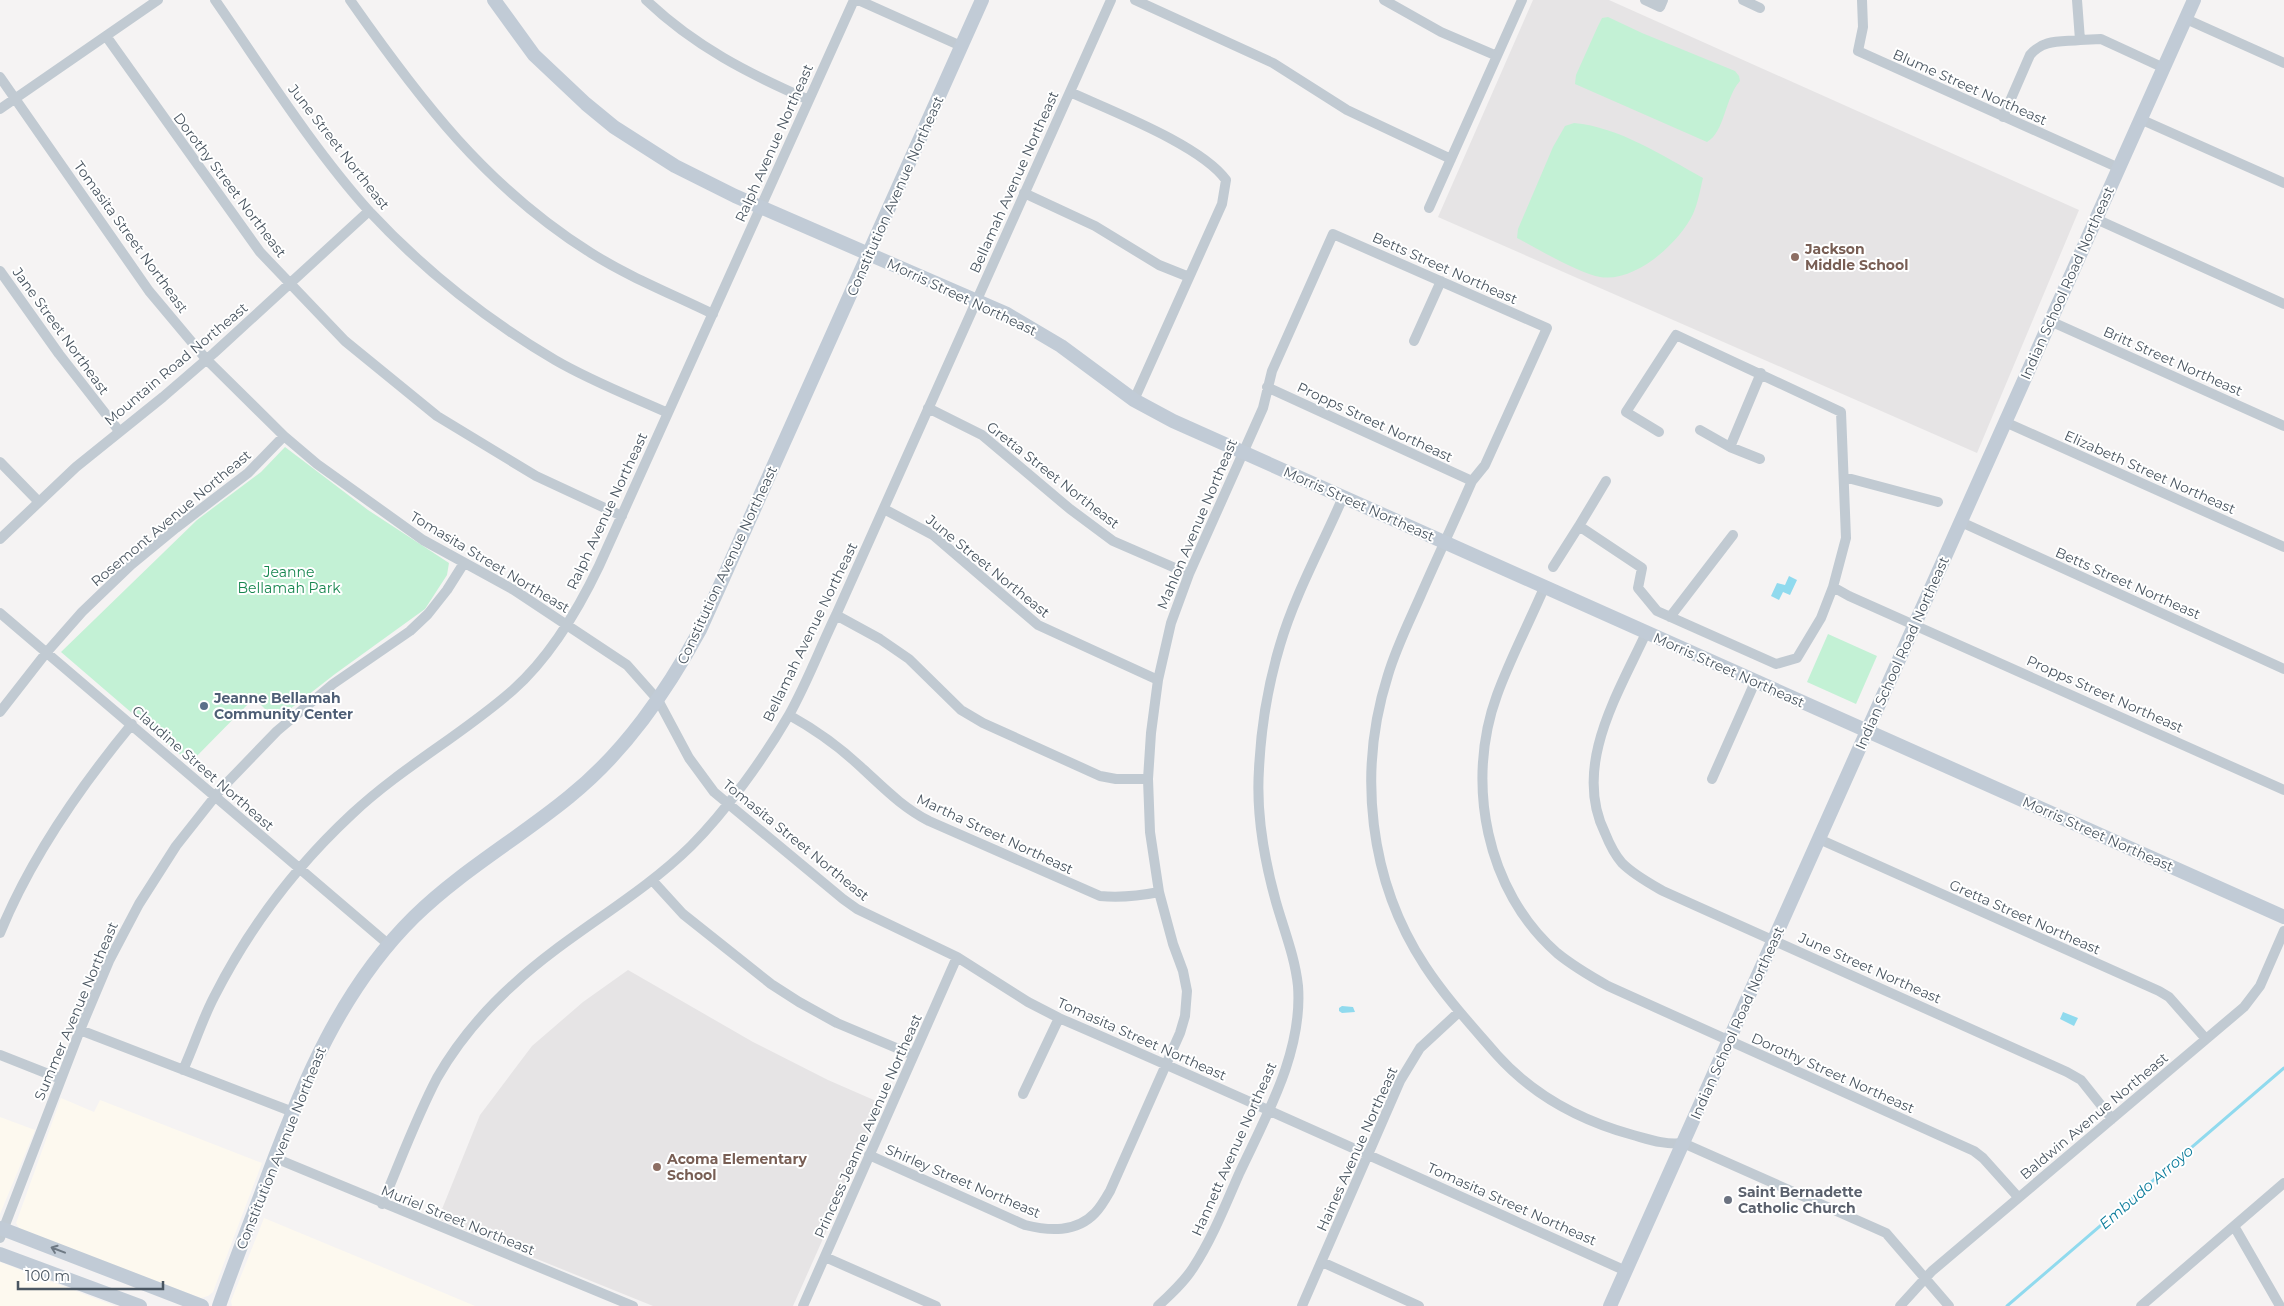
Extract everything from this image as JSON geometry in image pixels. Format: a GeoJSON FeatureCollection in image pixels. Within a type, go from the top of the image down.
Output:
{"type":"FeatureCollection","features":[{"type":"Feature","properties":{"kind":"street"},"geometry":{"type":"LineString","coordinates":[[0,109],[158,0]]}},
{"type":"Feature","properties":{"kind":"street","name":"June Street Northeast"},"geometry":{"type":"LineString","coordinates":[[215,0],[301,124],[369,211],[413,254],[467,300],[507,330],[556,360],[668,413]]}},
{"type":"Feature","properties":{"kind":"street"},"geometry":{"type":"LineString","coordinates":[[350,0],[441,122],[480,165],[514,196],[592,253],[713,314]]}},
{"type":"Feature","properties":{"kind":"street","name":"Morris Street Northeast"},"geometry":{"type":"LineString","coordinates":[[494,0],[534,55],[586,104],[614,127],[675,166],[760,207],[1007,314],[1054,342],[1134,400],[1173,421],[2284,917]]}},
{"type":"Feature","properties":{"kind":"street"},"geometry":{"type":"LineString","coordinates":[[646,0],[690,36],[722,58],[755,76],[809,100]]}},
{"type":"Feature","properties":{"kind":"street","name":"Ralph Avenue Northeast"},"geometry":{"type":"LineString","coordinates":[[183,1070],[213,999],[233,962],[267,910],[299,869],[352,814],[392,778],[478,718],[514,689],[540,661],[566,624],[591,583],[622,516],[854,0]]}},
{"type":"Feature","properties":{"kind":"street"},"geometry":{"type":"LineString","coordinates":[[858,0],[961,46]]}},
{"type":"Feature","properties":{"kind":"street","name":"Constitution Avenue Northeast"},"geometry":{"type":"LineString","coordinates":[[219,1306],[274,1158],[318,1051],[349,998],[388,944],[444,889],[569,797],[620,747],[658,700],[681,665],[700,630],[982,0]]}},
{"type":"Feature","properties":{"kind":"street","name":"Bellamah Avenue Northeast"},"geometry":{"type":"LineString","coordinates":[[382,1204],[422,1109],[438,1077],[458,1046],[485,1012],[515,983],[652,880],[691,845],[727,803],[789,715],[884,509],[1111,0]]}},
{"type":"Feature","properties":{"kind":"street"},"geometry":{"type":"LineString","coordinates":[[1135,0],[1274,63],[1347,110],[1451,159]]}},
{"type":"Feature","properties":{"kind":"street"},"geometry":{"type":"LineString","coordinates":[[1384,0],[1441,32],[1497,56]]}},
{"type":"Feature","properties":{"kind":"street"},"geometry":{"type":"LineString","coordinates":[[1429,208],[1522,0]]}},
{"type":"Feature","properties":{"kind":"street"},"geometry":{"type":"LineString","coordinates":[[1645,0],[1662,3]]}},
{"type":"Feature","properties":{"kind":"street"},"geometry":{"type":"LineString","coordinates":[[1743,0],[1760,8]]}},
{"type":"Feature","properties":{"kind":"street","name":"Blume Street Northeast"},"geometry":{"type":"LineString","coordinates":[[1862,0],[1864,27],[1858,51],[2119,168]]}},
{"type":"Feature","properties":{"kind":"street"},"geometry":{"type":"LineString","coordinates":[[2077,0],[2080,40]]}},
{"type":"Feature","properties":{"kind":"street","name":"Indian School Road Northeast"},"geometry":{"type":"LineString","coordinates":[[1610,1306],[2194,0]]}},
{"type":"Feature","properties":{"kind":"street"},"geometry":{"type":"LineString","coordinates":[[2186,19],[2284,62]]}},
{"type":"Feature","properties":{"kind":"street","name":"Dorothy Street Northeast"},"geometry":{"type":"LineString","coordinates":[[106,36],[260,252],[344,340],[437,416],[536,476],[622,516]]}},
{"type":"Feature","properties":{"kind":"street"},"geometry":{"type":"LineString","coordinates":[[2003,117],[2030,55],[2037,47],[2044,43],[2100,39],[2164,68]]}},
{"type":"Feature","properties":{"kind":"street","name":"Tomasita Street Northeast"},"geometry":{"type":"LineString","coordinates":[[0,77],[150,291],[206,359],[284,436],[316,464],[423,540],[514,590],[627,665],[658,700],[701,777],[727,803],[858,908],[958,957],[1028,1002],[1059,1018],[1369,1154],[1626,1271]]}},
{"type":"Feature","properties":{"kind":"street"},"geometry":{"type":"LineString","coordinates":[[1070,92],[1167,137],[1204,158],[1218,169],[1226,180],[1222,204],[1134,400]]}},
{"type":"Feature","properties":{"kind":"street"},"geometry":{"type":"LineString","coordinates":[[2140,119],[2284,184]]}},
{"type":"Feature","properties":{"kind":"street"},"geometry":{"type":"LineString","coordinates":[[1024,193],[1095,226],[1159,265],[1189,278]]}},
{"type":"Feature","properties":{"kind":"street","name":"Mountain Road Northeast"},"geometry":{"type":"LineString","coordinates":[[0,539],[38,501],[119,430],[163,397],[369,211]]}},
{"type":"Feature","properties":{"kind":"street"},"geometry":{"type":"LineString","coordinates":[[2096,219],[2284,304]]}},
{"type":"Feature","properties":{"kind":"street","name":"Betts Street Northeast"},"geometry":{"type":"LineString","coordinates":[[1332,234],[1547,328],[1485,465],[1472,481]]}},
{"type":"Feature","properties":{"kind":"street","name":"Mahlon Avenue Northeast"},"geometry":{"type":"LineString","coordinates":[[1077,1225],[1095,1214],[1110,1191],[1180,1033],[1185,1016],[1186,991],[1183,971],[1173,944],[1159,892],[1150,832],[1148,779],[1151,733],[1158,680],[1171,623],[1189,574],[1262,408],[1272,371],[1332,234]]}},
{"type":"Feature","properties":{"kind":"street","name":"Jane Street Northeast"},"geometry":{"type":"LineString","coordinates":[[0,271],[59,354],[119,430]]}},
{"type":"Feature","properties":{"kind":"street"},"geometry":{"type":"LineString","coordinates":[[1414,341],[1441,281]]}},
{"type":"Feature","properties":{"kind":"street","name":"Britt Street Northeast"},"geometry":{"type":"LineString","coordinates":[[2050,321],[2284,426]]}},
{"type":"Feature","properties":{"kind":"street"},"geometry":{"type":"LineString","coordinates":[[1579,526],[1642,568],[1638,588],[1658,611],[1776,664],[1797,658],[1821,618],[1833,587],[1846,538],[1841,412],[1761,373],[1676,335],[1626,412],[1658,432]]}},
{"type":"Feature","properties":{"kind":"street"},"geometry":{"type":"LineString","coordinates":[[1730,447],[1761,373]]}},
{"type":"Feature","properties":{"kind":"street","name":"Propps Street Northeast"},"geometry":{"type":"LineString","coordinates":[[1267,387],[1472,481]]}},
{"type":"Feature","properties":{"kind":"street","name":"Gretta Street Northeast"},"geometry":{"type":"LineString","coordinates":[[928,408],[982,435],[1070,509],[1113,541],[1189,574]]}},
{"type":"Feature","properties":{"kind":"street","name":"Elizabeth Street Northeast"},"geometry":{"type":"LineString","coordinates":[[2005,422],[2284,547]]}},
{"type":"Feature","properties":{"kind":"street"},"geometry":{"type":"LineString","coordinates":[[1700,430],[1730,447],[1760,459]]}},
{"type":"Feature","properties":{"kind":"street","name":"Rosemont Avenue Northeast"},"geometry":{"type":"LineString","coordinates":[[0,712],[46,653],[82,612],[131,566],[176,528],[248,473],[284,436]]}},
{"type":"Feature","properties":{"kind":"street"},"geometry":{"type":"LineString","coordinates":[[0,462],[38,501]]}},
{"type":"Feature","properties":{"kind":"street"},"geometry":{"type":"LineString","coordinates":[[1844,477],[1938,502]]}},
{"type":"Feature","properties":{"kind":"street"},"geometry":{"type":"LineString","coordinates":[[1472,481],[1396,650],[1382,696],[1372,743],[1371,803],[1374,835],[1394,905],[1408,938],[1425,966],[1459,1012],[1512,1072],[1561,1106],[1585,1119],[1609,1128],[1667,1144],[1683,1143],[1886,1233],[1949,1306]]}},
{"type":"Feature","properties":{"kind":"street"},"geometry":{"type":"LineString","coordinates":[[1553,567],[1606,481]]}},
{"type":"Feature","properties":{"kind":"street","name":"Hannett Avenue Northeast"},"geometry":{"type":"LineString","coordinates":[[1158,1306],[1192,1269],[1211,1237],[1286,1069],[1294,1038],[1298,1011],[1298,986],[1291,949],[1276,901],[1264,850],[1259,771],[1262,732],[1269,683],[1280,643],[1343,497]]}},
{"type":"Feature","properties":{"kind":"street","name":"June Street Northeast"},"geometry":{"type":"LineString","coordinates":[[884,509],[933,535],[1038,625],[1158,680]]}},
{"type":"Feature","properties":{"kind":"street","name":"Betts Street Northeast"},"geometry":{"type":"LineString","coordinates":[[1961,522],[2284,669]]}},
{"type":"Feature","properties":{"kind":"street"},"geometry":{"type":"LineString","coordinates":[[1670,617],[1734,535]]}},
{"type":"Feature","properties":{"kind":"street","name":"Summer Avenue Northeast"},"geometry":{"type":"LineString","coordinates":[[1,1232],[109,961],[139,904],[176,846],[215,796],[277,731],[333,684],[410,631],[438,602],[464,563]]}},
{"type":"Feature","properties":{"kind":"street","name":"Propps Street Northeast"},"geometry":{"type":"LineString","coordinates":[[1833,587],[1849,596],[2284,790]]}},
{"type":"Feature","properties":{"kind":"street","name":"Dorothy Street Northeast"},"geometry":{"type":"LineString","coordinates":[[1544,588],[1497,696],[1483,754],[1483,793],[1488,834],[1499,870],[1510,894],[1539,934],[1557,952],[1581,971],[1608,986],[1974,1151],[1983,1158],[2018,1197]]}},
{"type":"Feature","properties":{"kind":"street","name":"Claudine Street Northeast"},"geometry":{"type":"LineString","coordinates":[[0,613],[388,944]]}},
{"type":"Feature","properties":{"kind":"street"},"geometry":{"type":"LineString","coordinates":[[836,615],[880,639],[909,659],[961,710],[983,723],[1100,776],[1116,779],[1148,779]]}},
{"type":"Feature","properties":{"kind":"street","name":"June Street Northeast"},"geometry":{"type":"LineString","coordinates":[[1646,633],[1598,746],[1593,771],[1592,794],[1599,821],[1622,862],[1640,878],[1663,891],[2067,1072],[2081,1080],[2112,1118]]}},
{"type":"Feature","properties":{"kind":"street"},"geometry":{"type":"LineString","coordinates":[[1712,779],[1755,682]]}},
{"type":"Feature","properties":{"kind":"street","name":"Martha Street Northeast"},"geometry":{"type":"LineString","coordinates":[[789,715],[816,730],[863,768],[908,810],[929,821],[1100,896],[1136,897],[1159,892]]}},
{"type":"Feature","properties":{"kind":"street"},"geometry":{"type":"LineString","coordinates":[[0,933],[30,873],[59,823],[100,762],[132,724]]}},
{"type":"Feature","properties":{"kind":"street","name":"Gretta Street Northeast"},"geometry":{"type":"LineString","coordinates":[[1819,839],[2159,991],[2169,997],[2206,1039]]}},
{"type":"Feature","properties":{"kind":"street"},"geometry":{"type":"LineString","coordinates":[[652,880],[683,914],[771,984],[837,1023],[913,1055]]}},
{"type":"Feature","properties":{"kind":"street","name":"Baldwin Avenue Northeast"},"geometry":{"type":"LineString","coordinates":[[1900,1306],[1925,1278],[2253,998],[2284,931]]}},
{"type":"Feature","properties":{"kind":"street","name":"Princess Jeanne Avenue Northeast"},"geometry":{"type":"LineString","coordinates":[[803,1306],[958,957]]}},
{"type":"Feature","properties":{"kind":"street","name":"Haines Avenue Northeast"},"geometry":{"type":"LineString","coordinates":[[1302,1306],[1400,1081],[1420,1048],[1459,1012]]}},
{"type":"Feature","properties":{"kind":"street"},"geometry":{"type":"LineString","coordinates":[[1023,1094],[1059,1018]]}},
{"type":"Feature","properties":{"kind":"street"},"geometry":{"type":"LineString","coordinates":[[80,1030],[293,1112]]}},
{"type":"Feature","properties":{"kind":"street"},"geometry":{"type":"LineString","coordinates":[[0,1055],[62,1079]]}},
{"type":"Feature","properties":{"kind":"street","name":"Shirley Street Northeast"},"geometry":{"type":"LineString","coordinates":[[869,1156],[1025,1225],[1044,1230],[1062,1230],[1077,1225]]}},
{"type":"Feature","properties":{"kind":"street","name":"Muriel Street Northeast"},"geometry":{"type":"LineString","coordinates":[[274,1158],[632,1306]]}},
{"type":"Feature","properties":{"kind":"street"},"geometry":{"type":"LineString","coordinates":[[2140,1306],[2151,1302],[2284,1183]]}},
{"type":"Feature","properties":{"kind":"street"},"geometry":{"type":"LineString","coordinates":[[2234,1226],[2280,1306]]}},
{"type":"Feature","properties":{"kind":"street"},"geometry":{"type":"LineString","coordinates":[[1,1232],[202,1306]]}},
{"type":"Feature","properties":{"kind":"street"},"geometry":{"type":"LineString","coordinates":[[0,1254],[140,1306]]}},
{"type":"Feature","properties":{"kind":"street"},"geometry":{"type":"LineString","coordinates":[[825,1257],[936,1306]]}},
{"type":"Feature","properties":{"kind":"street"},"geometry":{"type":"LineString","coordinates":[[1322,1262],[1419,1306]]}},
{"type":"Feature","properties":{"kind":"shaded area","name":"Jackson Middle School"},"geometry":{"type":"Polygon","coordinates":[[[1533,0],[1609,0],[2079,210],[1977,453],[1438,217],[1533,0]]]}},
{"type":"Feature","properties":{"kind":"shaded area","name":"Acoma Elementary School"},"geometry":{"type":"Polygon","coordinates":[[[628,970],[753,1042],[828,1080],[883,1104],[793,1306],[653,1306],[438,1219],[480,1115],[532,1046],[583,1002],[628,970]]]}},
{"type":"Feature","properties":{"kind":"shaded area"},"geometry":{"type":"Polygon","coordinates":[[[61,1098],[94,1112],[100,1100],[262,1163],[213,1292],[208,1296],[201,1298],[20,1230],[16,1223],[61,1098]]]}},
{"type":"Feature","properties":{"kind":"shaded area"},"geometry":{"type":"Polygon","coordinates":[[[0,1117],[35,1130],[0,1214],[0,1117]]]}},
{"type":"Feature","properties":{"kind":"shaded area"},"geometry":{"type":"Polygon","coordinates":[[[264,1218],[475,1306],[232,1306],[231,1301],[264,1218]]]}},
{"type":"Feature","properties":{"kind":"shaded area"},"geometry":{"type":"Polygon","coordinates":[[[0,1262],[115,1306],[0,1306],[0,1262]]]}},
{"type":"Feature","properties":{"kind":"green space"},"geometry":{"type":"Polygon","coordinates":[[[1608,17],[1735,71],[1739,76],[1740,81],[1731,96],[1718,130],[1707,142],[1575,84],[1576,75],[1598,26],[1602,18],[1608,17]]]}},
{"type":"Feature","properties":{"kind":"green space"},"geometry":{"type":"Polygon","coordinates":[[[1574,123],[1608,130],[1624,136],[1703,178],[1693,214],[1677,237],[1654,259],[1627,274],[1613,277],[1591,275],[1517,238],[1518,229],[1553,147],[1565,126],[1574,123]]]}},
{"type":"Feature","properties":{"kind":"green space","name":"Jeanne Bellamah Park"},"geometry":{"type":"Polygon","coordinates":[[[285,447],[368,510],[449,563],[447,575],[425,609],[335,674],[276,720],[254,698],[190,763],[61,652],[197,520],[261,472],[285,447]]]}},
{"type":"Feature","properties":{"kind":"green space"},"geometry":{"type":"Polygon","coordinates":[[[1828,634],[1877,656],[1856,704],[1807,682],[1828,634]]]}},
{"type":"Feature","properties":{"kind":"water"},"geometry":{"type":"Polygon","coordinates":[[[1789,576],[1797,580],[1790,595],[1783,592],[1779,600],[1771,596],[1777,583],[1785,585],[1789,576]]]}},
{"type":"Feature","properties":{"kind":"water"},"geometry":{"type":"Polygon","coordinates":[[[1342,1006],[1353,1007],[1355,1012],[1342,1013],[1339,1011],[1339,1008],[1342,1006]]]}},
{"type":"Feature","properties":{"kind":"water"},"geometry":{"type":"Polygon","coordinates":[[[2063,1012],[2078,1018],[2074,1026],[2060,1019],[2063,1012]]]}},
{"type":"Feature","properties":{"kind":"waterway","name":"Embudo Arroyo"},"geometry":{"type":"LineString","coordinates":[[2007,1306],[2284,1068]]}},
{"type":"Feature","properties":{"kind":"place","name":"Jackson Middle School"},"geometry":{"type":"Point","coordinates":[1795,257]}},
{"type":"Feature","properties":{"kind":"place","name":"Jeanne Bellamah Community Center"},"geometry":{"type":"Point","coordinates":[204,706]}},
{"type":"Feature","properties":{"kind":"place","name":"Acoma Elementary School"},"geometry":{"type":"Point","coordinates":[657,1167]}},
{"type":"Feature","properties":{"kind":"place","name":"Saint Bernadette Catholic Church"},"geometry":{"type":"Point","coordinates":[1728,1200]}}]}
